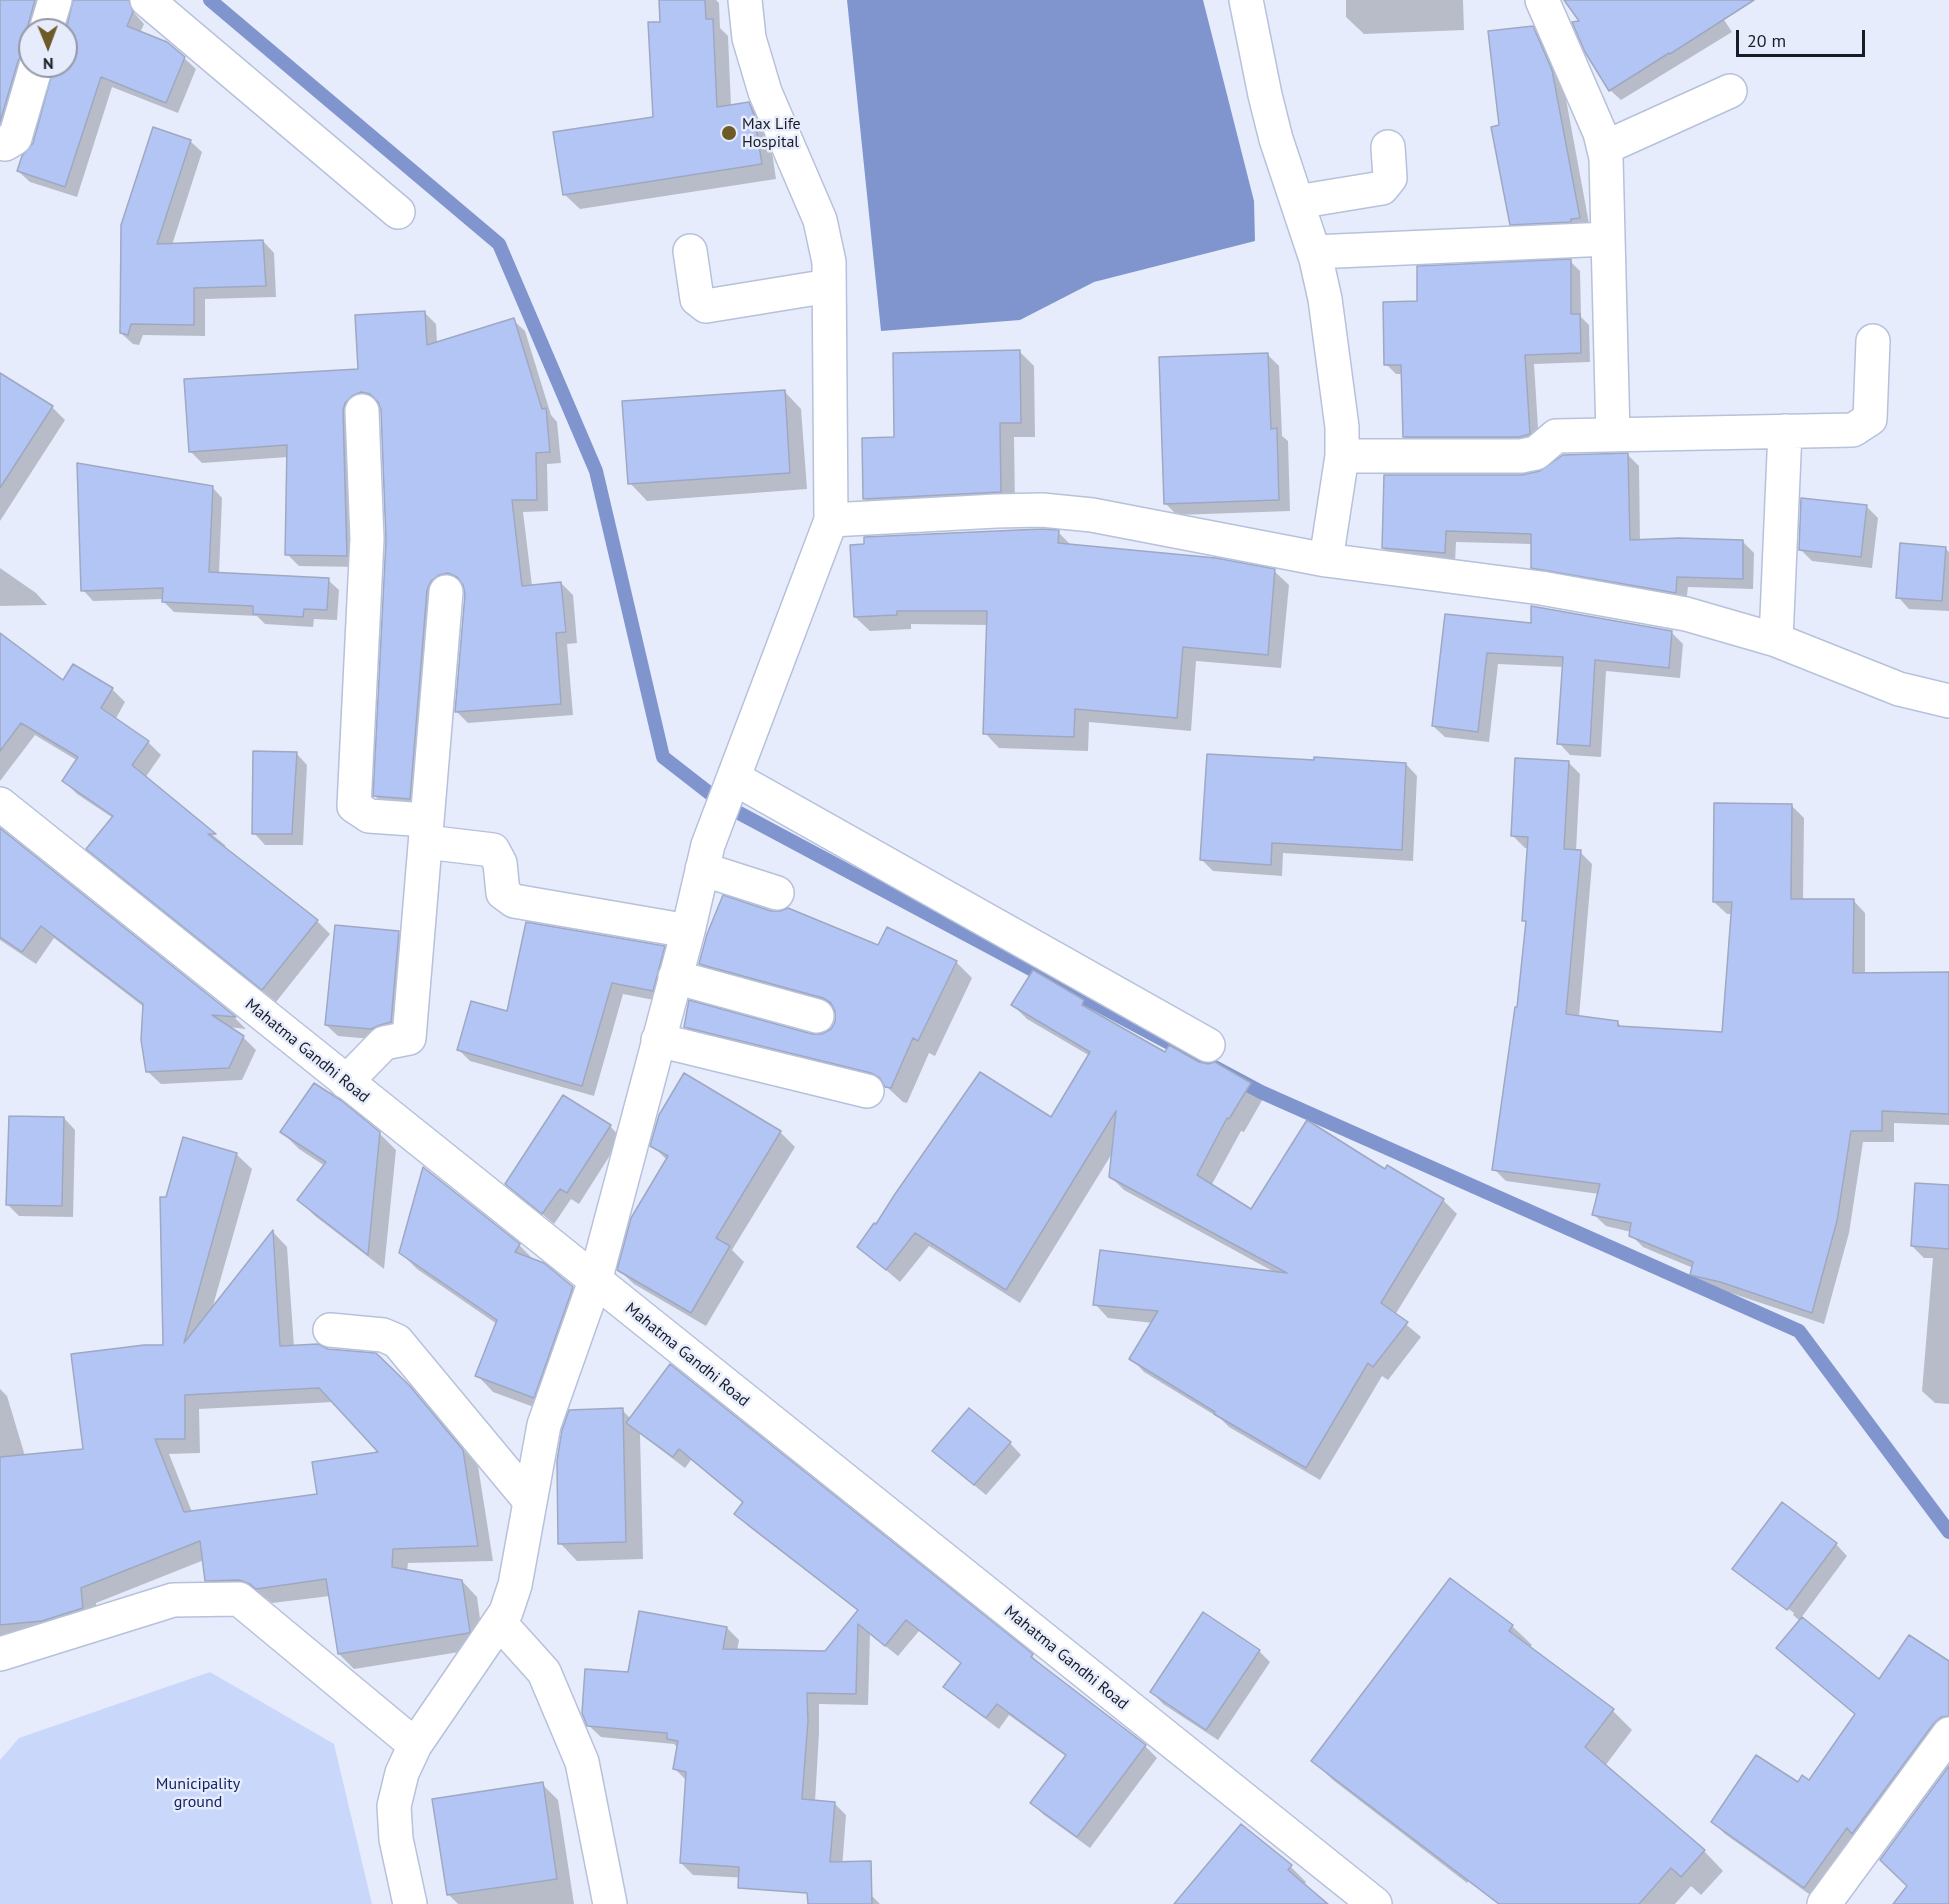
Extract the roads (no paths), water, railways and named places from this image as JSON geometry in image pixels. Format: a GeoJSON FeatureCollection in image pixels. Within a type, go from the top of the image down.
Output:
{"type":"FeatureCollection","features":[{"type":"Feature","properties":{"kind":"street"},"geometry":{"type":"LineString","coordinates":[[50,18],[55,0]]}},
{"type":"Feature","properties":{"kind":"street"},"geometry":{"type":"LineString","coordinates":[[147,0],[398,212]]}},
{"type":"Feature","properties":{"kind":"street"},"geometry":{"type":"LineString","coordinates":[[410,1904],[396,1839],[394,1806],[402,1773],[415,1745],[506,1612],[515,1586],[544,1425],[595,1281],[688,931],[708,845],[831,520],[829,262],[820,219],[765,92],[748,38],[745,0]]}},
{"type":"Feature","properties":{"kind":"street"},"geometry":{"type":"LineString","coordinates":[[1246,0],[1276,139],[1314,252],[1325,299],[1342,427],[1342,456],[1326,561]]}},
{"type":"Feature","properties":{"kind":"street"},"geometry":{"type":"LineString","coordinates":[[1542,0],[1600,133],[1606,158],[1613,435]]}},
{"type":"Feature","properties":{"kind":"street"},"geometry":{"type":"LineString","coordinates":[[0,143],[4,144],[15,138],[32,78]]}},
{"type":"Feature","properties":{"kind":"street"},"geometry":{"type":"LineString","coordinates":[[1604,148],[1730,91]]}},
{"type":"Feature","properties":{"kind":"street"},"geometry":{"type":"LineString","coordinates":[[1297,202],[1382,188],[1390,178],[1388,147]]}},
{"type":"Feature","properties":{"kind":"street"},"geometry":{"type":"LineString","coordinates":[[1314,252],[1608,239]]}},
{"type":"Feature","properties":{"kind":"street"},"geometry":{"type":"LineString","coordinates":[[690,251],[697,299],[706,306],[829,286]]}},
{"type":"Feature","properties":{"kind":"street"},"geometry":{"type":"LineString","coordinates":[[1342,456],[1521,456],[1536,453],[1556,436],[1853,430],[1870,419],[1873,341]]}},
{"type":"Feature","properties":{"kind":"street"},"geometry":{"type":"LineString","coordinates":[[362,411],[367,539],[354,806],[369,816],[493,850],[500,863],[504,893],[514,901],[688,931]]}},
{"type":"Feature","properties":{"kind":"street"},"geometry":{"type":"LineString","coordinates":[[1776,640],[1785,431]]}},
{"type":"Feature","properties":{"kind":"street"},"geometry":{"type":"LineString","coordinates":[[831,520],[1042,510],[1092,515],[1326,561],[1541,588],[1686,614],[1776,640],[1899,688],[1949,701]]}},
{"type":"Feature","properties":{"kind":"street"},"geometry":{"type":"LineString","coordinates":[[345,1082],[384,1043],[409,1038],[446,592]]}},
{"type":"Feature","properties":{"kind":"street"},"geometry":{"type":"LineString","coordinates":[[734,778],[1208,1045]]}},
{"type":"Feature","properties":{"kind":"street","name":"Mahatma Gandhi Road"},"geometry":{"type":"LineString","coordinates":[[0,804],[1374,1904]]}},
{"type":"Feature","properties":{"kind":"street"},"geometry":{"type":"LineString","coordinates":[[702,869],[777,893]]}},
{"type":"Feature","properties":{"kind":"street"},"geometry":{"type":"LineString","coordinates":[[675,978],[817,1017]]}},
{"type":"Feature","properties":{"kind":"street"},"geometry":{"type":"LineString","coordinates":[[658,1040],[867,1091]]}},
{"type":"Feature","properties":{"kind":"street"},"geometry":{"type":"LineString","coordinates":[[330,1330],[383,1335],[397,1341],[530,1501]]}},
{"type":"Feature","properties":{"kind":"street"},"geometry":{"type":"LineString","coordinates":[[0,1654],[173,1600],[239,1599],[415,1745]]}},
{"type":"Feature","properties":{"kind":"street"},"geometry":{"type":"LineString","coordinates":[[499,1622],[544,1672],[582,1762],[610,1904]]}},
{"type":"Feature","properties":{"kind":"street"},"geometry":{"type":"LineString","coordinates":[[1824,1904],[1949,1734]]}},
{"type":"Feature","properties":{"kind":"water"},"geometry":{"type":"Polygon","coordinates":[[[847,0],[1203,0],[1254,201],[1255,241],[1094,282],[1020,320],[881,331],[847,0]]]}},
{"type":"Feature","properties":{"kind":"waterway"},"geometry":{"type":"LineString","coordinates":[[210,0],[499,244],[596,471],[663,757],[726,806],[1261,1092],[1799,1331],[1949,1532]]}},
{"type":"Feature","properties":{"kind":"place","name":"Max Life Hospital"},"geometry":{"type":"Point","coordinates":[729,133]}},
{"type":"Feature","properties":{"kind":"park label","name":"Municipality ground"},"geometry":{"type":"Point","coordinates":[198,1793]}}]}
